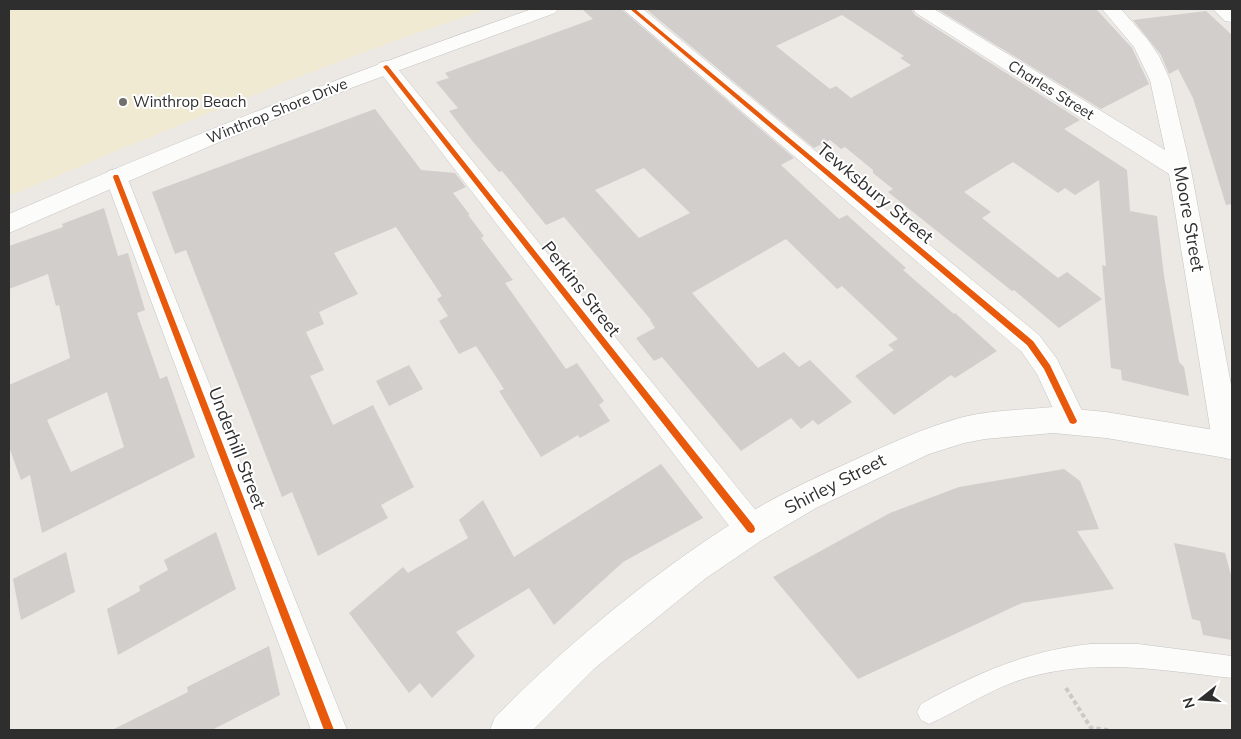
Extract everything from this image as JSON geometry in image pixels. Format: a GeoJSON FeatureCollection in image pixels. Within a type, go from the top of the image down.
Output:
{"type":"FeatureCollection","features":[{"type":"Feature","properties":{"kind":"street","name":"Winthrop Shore Drive"},"geometry":{"type":"LineString","coordinates":[[9,224],[279,109],[386,67],[549,9]]}},
{"type":"Feature","properties":{"kind":"street","name":"Tewksbury Street"},"geometry":{"type":"LineString","coordinates":[[632,9],[1030,343],[1048,367],[1073,421]]}},
{"type":"Feature","properties":{"kind":"street","name":"Charles Street"},"geometry":{"type":"LineString","coordinates":[[922,9],[1180,170]]}},
{"type":"Feature","properties":{"kind":"street","name":"Moore Street"},"geometry":{"type":"LineString","coordinates":[[1111,9],[1132,32],[1149,56],[1155,68],[1170,121],[1230,446]]}},
{"type":"Feature","properties":{"kind":"street"},"geometry":{"type":"LineString","coordinates":[[1222,9],[1232,17]]}},
{"type":"Feature","properties":{"kind":"street","name":"Perkins Street"},"geometry":{"type":"LineString","coordinates":[[386,67],[752,529]]}},
{"type":"Feature","properties":{"kind":"street","name":"Underhill Street"},"geometry":{"type":"LineString","coordinates":[[116,177],[329,730]]}},
{"type":"Feature","properties":{"kind":"street","name":"Shirley Street"},"geometry":{"type":"LineString","coordinates":[[508,730],[583,656],[688,572],[752,529],[806,498],[906,450],[941,436],[1004,423],[1053,420],[1073,421],[1230,446]]}},
{"type":"Feature","properties":{"kind":"lane"},"geometry":{"type":"LineString","coordinates":[[929,712],[960,695],[1004,675],[1043,662],[1076,656],[1115,654],[1160,657],[1232,667]]}},
{"type":"Feature","properties":{"kind":"path"},"geometry":{"type":"LineString","coordinates":[[1064,686],[1091,728],[1109,730]]}},
{"type":"Feature","properties":{"kind":"sand","name":"Winthrop Beach"},"geometry":{"type":"Polygon","coordinates":[[[9,9],[488,9],[306,74],[9,196],[9,9]]]}},
{"type":"Feature","properties":{"kind":"building"},"geometry":{"type":"Polygon","coordinates":[[[582,9],[621,9],[794,158],[781,165],[839,219],[847,215],[906,268],[903,270],[997,351],[955,378],[951,375],[894,415],[855,376],[894,350],[888,345],[898,339],[842,286],[837,289],[786,239],[692,293],[758,368],[784,352],[799,367],[810,360],[852,402],[818,425],[813,420],[801,429],[791,418],[741,451],[662,357],[654,361],[636,338],[655,328],[651,320],[564,217],[546,225],[502,171],[499,172],[474,143],[449,111],[458,108],[436,82],[449,78],[445,73],[593,19],[582,9]],[[644,168],[595,190],[639,238],[690,213],[644,168]]]}},
{"type":"Feature","properties":{"kind":"building"},"geometry":{"type":"Polygon","coordinates":[[[646,9],[911,9],[915,15],[1080,120],[1064,129],[1127,170],[1130,211],[1157,216],[1164,276],[1179,362],[1184,367],[1189,396],[1122,380],[1121,370],[1111,368],[1102,265],[1106,266],[1099,180],[1075,195],[1065,188],[1058,193],[1013,162],[964,192],[991,212],[982,218],[1058,278],[1067,272],[1102,299],[1059,328],[1014,290],[1012,291],[888,192],[893,189],[845,147],[841,149],[830,140],[814,148],[646,9]],[[842,15],[776,46],[830,89],[836,86],[851,98],[911,65],[900,58],[904,56],[842,15]]]}},
{"type":"Feature","properties":{"kind":"building"},"geometry":{"type":"Polygon","coordinates":[[[937,9],[1096,9],[1132,48],[1149,84],[1101,109],[937,9]]]}},
{"type":"Feature","properties":{"kind":"building"},"geometry":{"type":"Polygon","coordinates":[[[1206,11],[1232,35],[1232,204],[1226,205],[1193,98],[1178,69],[1169,74],[1161,55],[1133,20],[1206,11]]]}},
{"type":"Feature","properties":{"kind":"building"},"geometry":{"type":"Polygon","coordinates":[[[375,109],[421,170],[455,173],[466,187],[453,193],[484,236],[481,238],[513,280],[505,283],[566,369],[577,363],[604,401],[599,405],[610,421],[580,438],[578,435],[541,457],[499,391],[504,389],[476,346],[459,354],[439,321],[448,316],[437,299],[442,296],[396,227],[334,253],[358,294],[319,312],[324,324],[306,332],[324,370],[310,376],[333,425],[373,405],[414,487],[381,505],[388,518],[318,556],[292,492],[282,497],[186,250],[175,254],[152,192],[375,109]]]}},
{"type":"Feature","properties":{"kind":"building"},"geometry":{"type":"Polygon","coordinates":[[[104,208],[118,256],[128,253],[145,310],[137,313],[160,379],[167,376],[195,457],[42,533],[30,475],[21,480],[9,447],[9,385],[70,358],[59,305],[56,306],[48,274],[9,289],[9,246],[63,227],[62,224],[104,208]],[[107,392],[47,420],[71,472],[124,447],[107,392]]]}},
{"type":"Feature","properties":{"kind":"building"},"geometry":{"type":"Polygon","coordinates":[[[409,365],[423,389],[389,406],[376,381],[409,365]]]}},
{"type":"Feature","properties":{"kind":"building"},"geometry":{"type":"Polygon","coordinates":[[[661,464],[703,518],[623,562],[554,625],[529,588],[456,632],[475,656],[432,698],[420,683],[409,693],[349,613],[403,567],[408,573],[468,538],[459,520],[483,500],[514,557],[661,464]]]}},
{"type":"Feature","properties":{"kind":"building"},"geometry":{"type":"Polygon","coordinates":[[[1064,469],[1080,481],[1099,529],[1077,531],[1114,589],[1022,603],[858,679],[773,577],[890,513],[959,487],[1064,469]]]}},
{"type":"Feature","properties":{"kind":"building"},"geometry":{"type":"Polygon","coordinates":[[[216,532],[236,589],[118,655],[107,609],[140,591],[139,586],[168,570],[164,560],[216,532]]]}},
{"type":"Feature","properties":{"kind":"building"},"geometry":{"type":"Polygon","coordinates":[[[1174,543],[1225,553],[1232,579],[1232,640],[1203,635],[1200,621],[1192,619],[1174,543]]]}},
{"type":"Feature","properties":{"kind":"building"},"geometry":{"type":"Polygon","coordinates":[[[66,552],[75,592],[21,620],[13,579],[66,552]]]}},
{"type":"Feature","properties":{"kind":"building"},"geometry":{"type":"Polygon","coordinates":[[[269,646],[280,695],[212,730],[112,730],[188,692],[187,687],[269,646]]]}},
{"type":"Feature","properties":{"kind":"cycle path"},"geometry":{"type":"LineString","coordinates":[[632,9],[1030,343],[1047,367],[1073,421]]}},
{"type":"Feature","properties":{"kind":"cycle path"},"geometry":{"type":"LineString","coordinates":[[386,67],[751,529]]}},
{"type":"Feature","properties":{"kind":"cycle path"},"geometry":{"type":"LineString","coordinates":[[116,177],[329,730]]}},
{"type":"Feature","properties":{"kind":"place","name":"Winthrop Beach"},"geometry":{"type":"Point","coordinates":[123,102]}}]}
